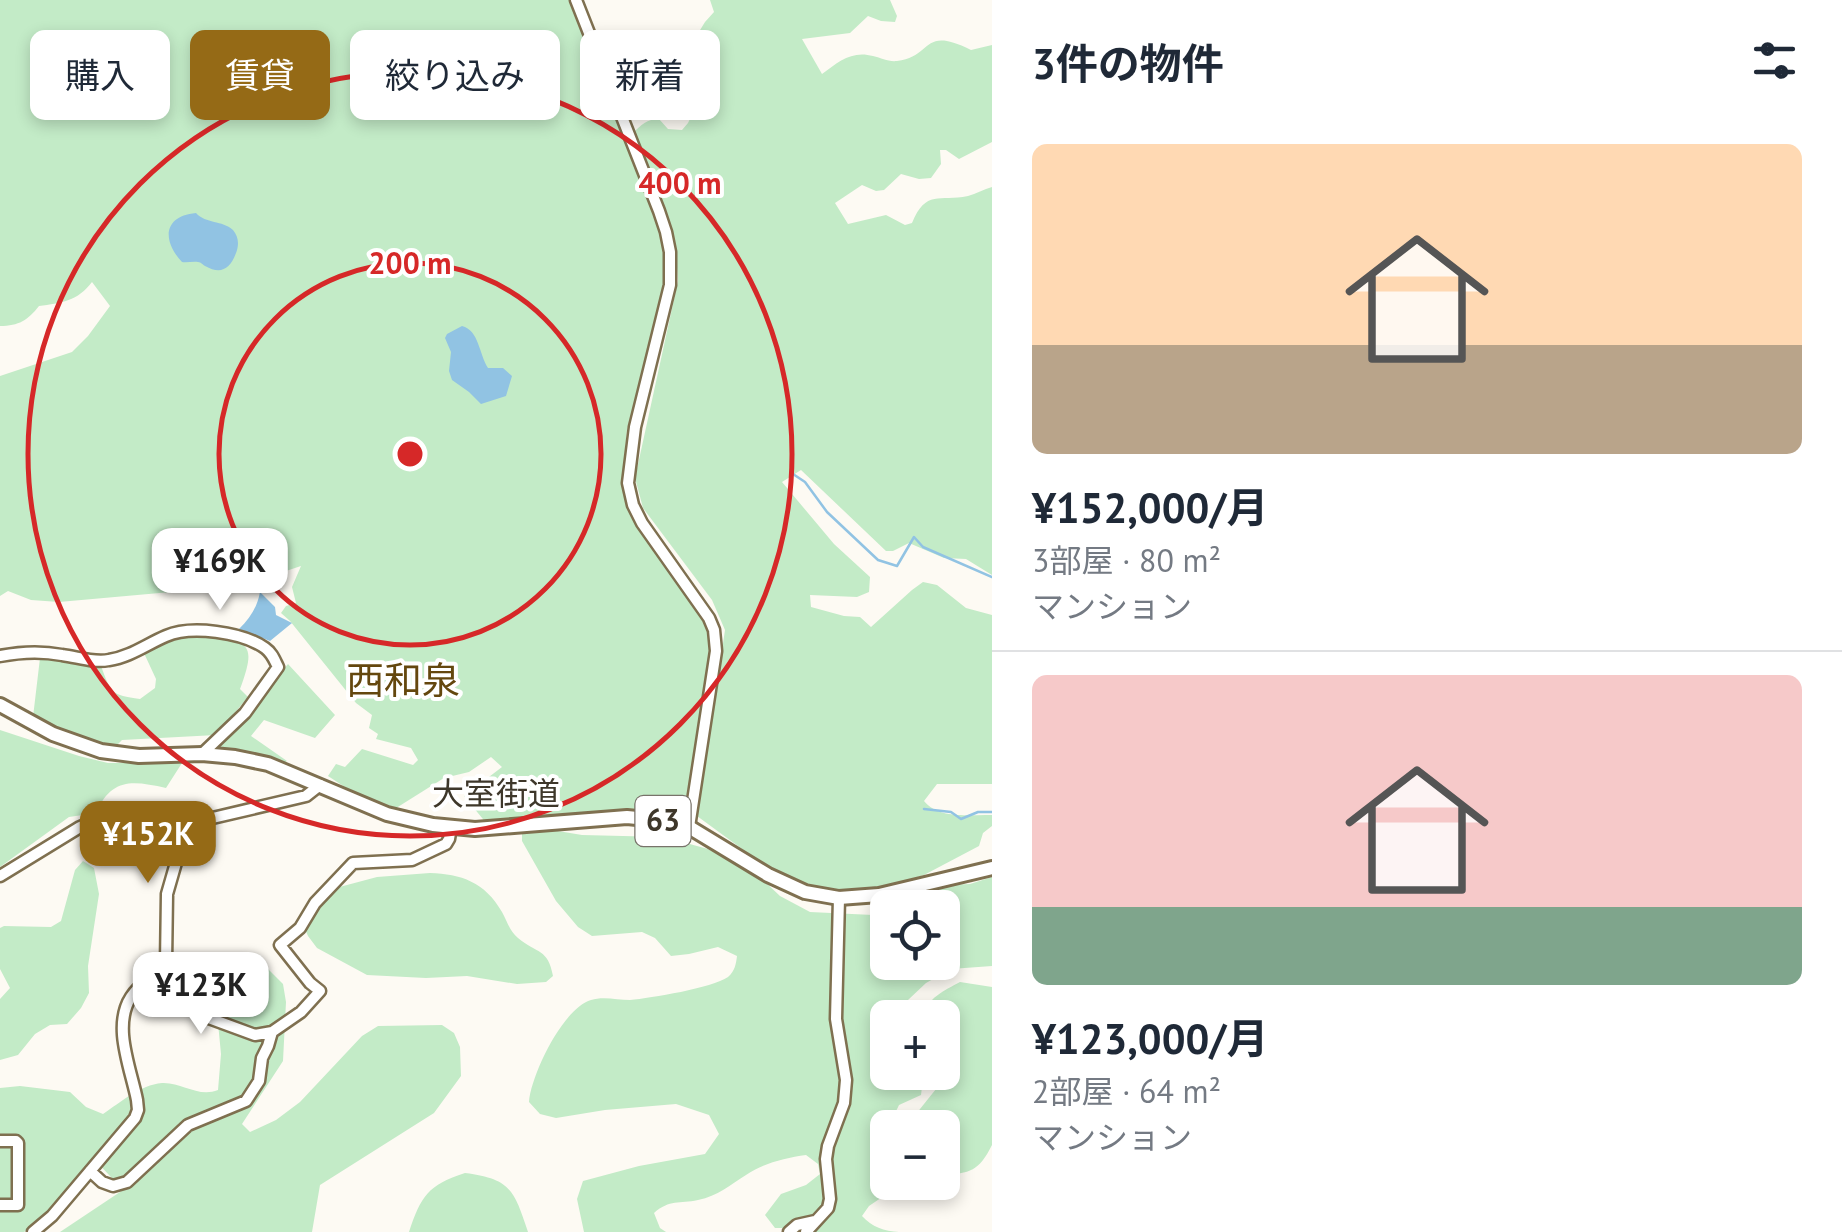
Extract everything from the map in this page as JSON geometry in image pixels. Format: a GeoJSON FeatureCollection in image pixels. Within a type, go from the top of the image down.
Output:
{"type":"FeatureCollection","features":[{"type":"Feature","properties":{"kind":"main road","name":"大室街道"},"geometry":{"type":"LineString","coordinates":[[0,705],[53,734],[101,751],[139,756],[234,756],[268,764],[387,814],[451,827],[512,827],[627,817],[689,828],[793,888],[838,898],[880,895],[992,868]]}},
{"type":"Feature","properties":{"kind":"street"},"geometry":{"type":"LineString","coordinates":[[576,0],[659,211],[670,252],[670,285],[635,427],[628,483],[642,523],[703,608],[714,630],[716,650],[689,828]]}},
{"type":"Feature","properties":{"kind":"street"},"geometry":{"type":"LineString","coordinates":[[0,656],[26,652],[108,660],[186,631],[222,633],[255,642],[273,655],[278,666],[244,713],[202,754]]}},
{"type":"Feature","properties":{"kind":"street"},"geometry":{"type":"LineString","coordinates":[[0,876],[105,816],[188,821],[282,803],[306,796],[320,786]]}},
{"type":"Feature","properties":{"kind":"street"},"geometry":{"type":"LineString","coordinates":[[188,821],[167,894],[166,963],[206,1018],[255,1035],[272,1032],[320,991],[280,945],[300,928],[315,903],[353,863],[412,860],[446,844],[451,827]]}},
{"type":"Feature","properties":{"kind":"street"},"geometry":{"type":"LineString","coordinates":[[806,1232],[828,1208],[826,1159],[844,1103],[846,1080],[836,1018],[838,898]]}},
{"type":"Feature","properties":{"kind":"street"},"geometry":{"type":"LineString","coordinates":[[32,1232],[52,1216],[135,1118],[137,1100],[123,1018],[130,998],[166,963]]}},
{"type":"Feature","properties":{"kind":"street"},"geometry":{"type":"LineString","coordinates":[[90,1171],[112,1186],[127,1182],[188,1126],[246,1102],[258,1081],[272,1032]]}},
{"type":"Feature","properties":{"kind":"street"},"geometry":{"type":"LineString","coordinates":[[0,1141],[18,1144],[18,1205],[0,1205]]}},
{"type":"Feature","properties":{"kind":"street"},"geometry":{"type":"LineString","coordinates":[[789,1232],[803,1222],[816,1221]]}},
{"type":"Feature","properties":{"kind":"green space"},"geometry":{"type":"Polygon","coordinates":[[[0,0],[571,0],[582,30],[580,120],[617,120],[661,235],[663,294],[627,430],[622,484],[638,528],[697,608],[706,625],[710,646],[709,673],[683,816],[633,809],[487,824],[464,796],[502,767],[491,757],[469,772],[444,778],[393,810],[360,797],[328,776],[336,764],[345,767],[362,749],[413,765],[418,760],[411,748],[376,739],[378,734],[369,728],[372,715],[356,703],[281,613],[286,606],[296,603],[292,587],[301,566],[277,574],[253,557],[243,556],[238,586],[59,602],[31,600],[8,591],[0,596],[0,376],[72,352],[110,306],[92,282],[75,297],[39,306],[22,321],[0,326],[0,0]]]}},
{"type":"Feature","properties":{"kind":"green space"},"geometry":{"type":"Polygon","coordinates":[[[710,0],[890,0],[897,16],[895,22],[868,16],[850,33],[802,39],[822,74],[852,56],[897,61],[917,54],[935,41],[971,50],[992,45],[992,142],[959,159],[940,150],[941,164],[931,178],[901,174],[884,190],[862,185],[835,203],[848,224],[886,215],[905,225],[912,223],[928,201],[968,196],[992,187],[992,575],[966,559],[944,558],[909,543],[886,551],[801,470],[782,482],[834,544],[870,577],[869,592],[857,597],[810,595],[811,607],[860,617],[871,627],[923,582],[937,585],[966,608],[992,615],[992,784],[937,784],[924,801],[946,814],[992,815],[992,826],[983,833],[979,846],[924,875],[876,890],[812,888],[779,876],[697,816],[725,630],[712,600],[643,508],[635,478],[678,281],[675,240],[633,133],[652,120],[660,120],[668,129],[682,130],[689,120],[720,120],[720,30],[700,30],[714,12],[710,0]]]}},
{"type":"Feature","properties":{"kind":"green space"},"geometry":{"type":"Polygon","coordinates":[[[200,635],[238,642],[248,652],[240,689],[248,697],[216,735],[122,740],[115,747],[79,739],[33,717],[40,658],[101,666],[113,691],[140,699],[155,688],[156,679],[143,651],[176,638],[200,635]]]}},
{"type":"Feature","properties":{"kind":"green space"},"geometry":{"type":"Polygon","coordinates":[[[288,664],[335,715],[315,738],[264,720],[251,736],[287,761],[282,764],[218,748],[288,664]]]}},
{"type":"Feature","properties":{"kind":"green space"},"geometry":{"type":"Polygon","coordinates":[[[0,730],[108,763],[182,763],[166,788],[134,783],[116,787],[96,813],[69,817],[0,867],[0,730]]]}},
{"type":"Feature","properties":{"kind":"green space"},"geometry":{"type":"Polygon","coordinates":[[[522,825],[582,835],[664,837],[708,849],[760,877],[780,896],[810,912],[870,915],[870,980],[931,980],[908,1000],[870,1000],[870,1090],[922,1090],[921,1095],[899,1105],[897,1110],[870,1110],[870,1200],[878,1200],[862,1216],[879,1228],[899,1232],[799,1232],[775,1228],[765,1215],[781,1194],[806,1185],[820,1174],[818,1164],[806,1155],[760,1167],[705,1198],[665,1206],[654,1213],[666,1232],[584,1232],[577,1199],[583,1181],[705,1154],[719,1134],[709,1115],[676,1104],[556,1118],[540,1114],[529,1102],[550,1044],[570,1016],[591,1000],[640,999],[709,985],[730,975],[737,956],[718,947],[671,956],[655,938],[642,932],[592,936],[578,927],[556,901],[522,841],[522,825]]]}},
{"type":"Feature","properties":{"kind":"green space"},"geometry":{"type":"Polygon","coordinates":[[[83,861],[94,868],[99,894],[88,966],[89,993],[67,1024],[50,1025],[35,1034],[18,1055],[0,1060],[0,999],[10,988],[0,969],[0,928],[51,927],[61,921],[75,870],[83,861]]]}},
{"type":"Feature","properties":{"kind":"green space"},"geometry":{"type":"Polygon","coordinates":[[[430,873],[462,878],[488,893],[515,936],[545,956],[553,976],[546,982],[517,984],[467,976],[367,975],[317,948],[300,918],[317,893],[377,877],[430,873]]]}},
{"type":"Feature","properties":{"kind":"green space"},"geometry":{"type":"Polygon","coordinates":[[[992,877],[992,966],[960,968],[960,890],[936,890],[992,877]]]}},
{"type":"Feature","properties":{"kind":"green space"},"geometry":{"type":"Polygon","coordinates":[[[255,967],[267,968],[283,984],[286,1002],[283,1061],[242,1124],[250,1132],[276,1120],[300,1102],[362,1036],[378,1026],[442,1025],[454,1033],[460,1047],[461,1076],[434,1113],[320,1185],[312,1232],[60,1232],[123,1190],[95,1160],[46,1217],[24,1232],[0,1232],[0,1088],[20,1086],[70,1092],[86,1107],[103,1114],[154,1084],[169,1083],[204,1092],[218,1090],[218,1023],[229,1015],[244,1014],[254,994],[248,978],[255,967]]]}},
{"type":"Feature","properties":{"kind":"green space"},"geometry":{"type":"Polygon","coordinates":[[[960,982],[992,987],[992,1145],[973,1169],[960,1173],[960,1110],[919,1110],[935,1090],[960,1090],[960,1000],[932,1000],[960,982]]]}},
{"type":"Feature","properties":{"kind":"green space"},"geometry":{"type":"Polygon","coordinates":[[[465,1173],[492,1179],[508,1189],[528,1232],[409,1232],[418,1209],[434,1187],[465,1173]]]}},
{"type":"Feature","properties":{"kind":"water"},"geometry":{"type":"Polygon","coordinates":[[[196,213],[229,227],[236,235],[236,253],[224,269],[182,262],[171,246],[172,224],[196,213]]]}},
{"type":"Feature","properties":{"kind":"water"},"geometry":{"type":"Polygon","coordinates":[[[462,326],[472,332],[488,368],[503,368],[512,376],[506,396],[481,404],[452,380],[451,352],[445,338],[462,326]]]}},
{"type":"Feature","properties":{"kind":"water"},"geometry":{"type":"Polygon","coordinates":[[[260,592],[275,607],[276,615],[292,623],[270,641],[239,629],[260,592]]]}},
{"type":"Feature","properties":{"kind":"waterway"},"geometry":{"type":"LineString","coordinates":[[793,474],[878,560],[897,566],[914,537],[923,547],[992,577]]}},
{"type":"Feature","properties":{"kind":"waterway"},"geometry":{"type":"LineString","coordinates":[[924,809],[951,812],[961,819],[978,812],[992,812]]}},
{"type":"Feature","properties":{"kind":"district","name":"西和泉"},"geometry":{"type":"Point","coordinates":[403,681]}}]}
